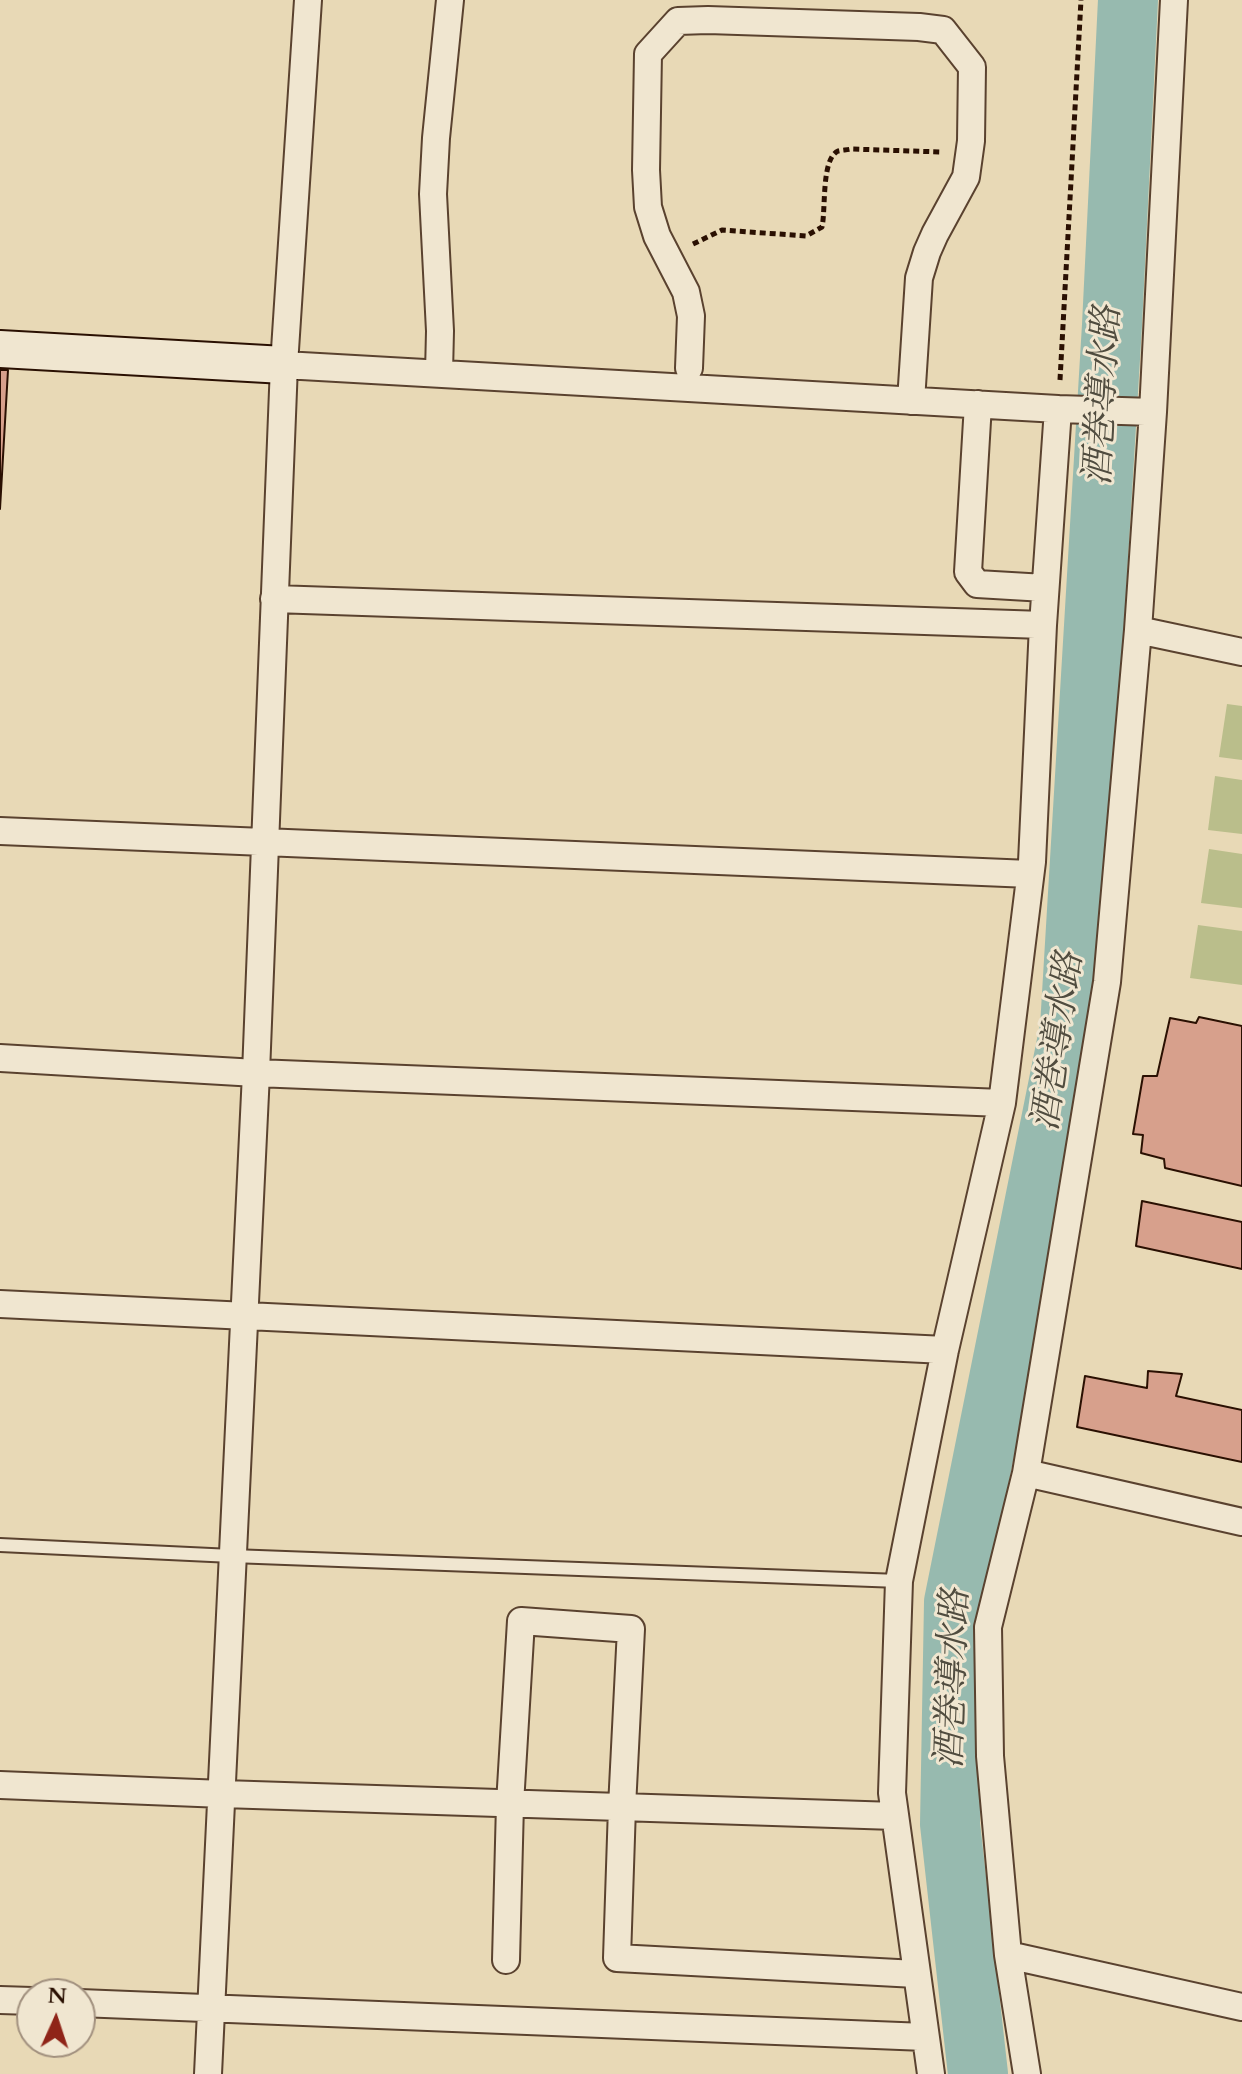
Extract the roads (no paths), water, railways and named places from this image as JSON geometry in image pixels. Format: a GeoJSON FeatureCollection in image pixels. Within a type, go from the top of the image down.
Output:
{"type":"FeatureCollection","features":[{"type":"Feature","properties":{"kind":"street"},"geometry":{"type":"LineString","coordinates":[[208,2074],[256,1073],[284,365],[308,0]]}},
{"type":"Feature","properties":{"kind":"street"},"geometry":{"type":"LineString","coordinates":[[439,373],[440,331],[433,194],[450,0]]}},
{"type":"Feature","properties":{"kind":"street"},"geometry":{"type":"LineString","coordinates":[[1027,2074],[1008,1955],[990,1756],[988,1627],[1026,1473],[1107,982],[1138,630],[1153,412],[1174,0]]}},
{"type":"Feature","properties":{"kind":"street"},"geometry":{"type":"LineString","coordinates":[[689,368],[691,316],[686,292],[657,236],[648,207],[648,54],[678,21],[943,30],[972,67],[971,141],[966,177],[935,234],[919,278],[911,401]]}},
{"type":"Feature","properties":{"kind":"street"},"geometry":{"type":"LineString","coordinates":[[0,349],[1153,412]]}},
{"type":"Feature","properties":{"kind":"street"},"geometry":{"type":"LineString","coordinates":[[978,404],[968,572],[977,584],[1045,588]]}},
{"type":"Feature","properties":{"kind":"street"},"geometry":{"type":"LineString","coordinates":[[931,2074],[892,1793],[899,1581],[945,1350],[1002,1103],[1030,874],[1045,588],[1069,409]]}},
{"type":"Feature","properties":{"kind":"street"},"geometry":{"type":"LineString","coordinates":[[274,599],[1043,625]]}},
{"type":"Feature","properties":{"kind":"street"},"geometry":{"type":"LineString","coordinates":[[1138,630],[1242,652]]}},
{"type":"Feature","properties":{"kind":"street"},"geometry":{"type":"LineString","coordinates":[[0,831],[1030,874]]}},
{"type":"Feature","properties":{"kind":"street"},"geometry":{"type":"LineString","coordinates":[[0,1058],[256,1073],[1002,1103]]}},
{"type":"Feature","properties":{"kind":"street"},"geometry":{"type":"LineString","coordinates":[[0,1304],[945,1350]]}},
{"type":"Feature","properties":{"kind":"street"},"geometry":{"type":"LineString","coordinates":[[1026,1473],[1242,1522]]}},
{"type":"Feature","properties":{"kind":"street"},"geometry":{"type":"LineString","coordinates":[[506,1960],[510,1804],[521,1621],[631,1629],[617,1958],[916,1974]]}},
{"type":"Feature","properties":{"kind":"street"},"geometry":{"type":"LineString","coordinates":[[0,1785],[895,1816]]}},
{"type":"Feature","properties":{"kind":"street"},"geometry":{"type":"LineString","coordinates":[[1008,1955],[1242,2007]]}},
{"type":"Feature","properties":{"kind":"street"},"geometry":{"type":"LineString","coordinates":[[96,2004],[925,2037]]}},
{"type":"Feature","properties":{"kind":"lane"},"geometry":{"type":"LineString","coordinates":[[0,1545],[899,1581]]}},
{"type":"Feature","properties":{"kind":"waterway","name":"酒巻導水路"},"geometry":{"type":"LineString","coordinates":[[978,2074],[950,1824],[954,1602],[1070,1027],[1128,0]]}}]}
